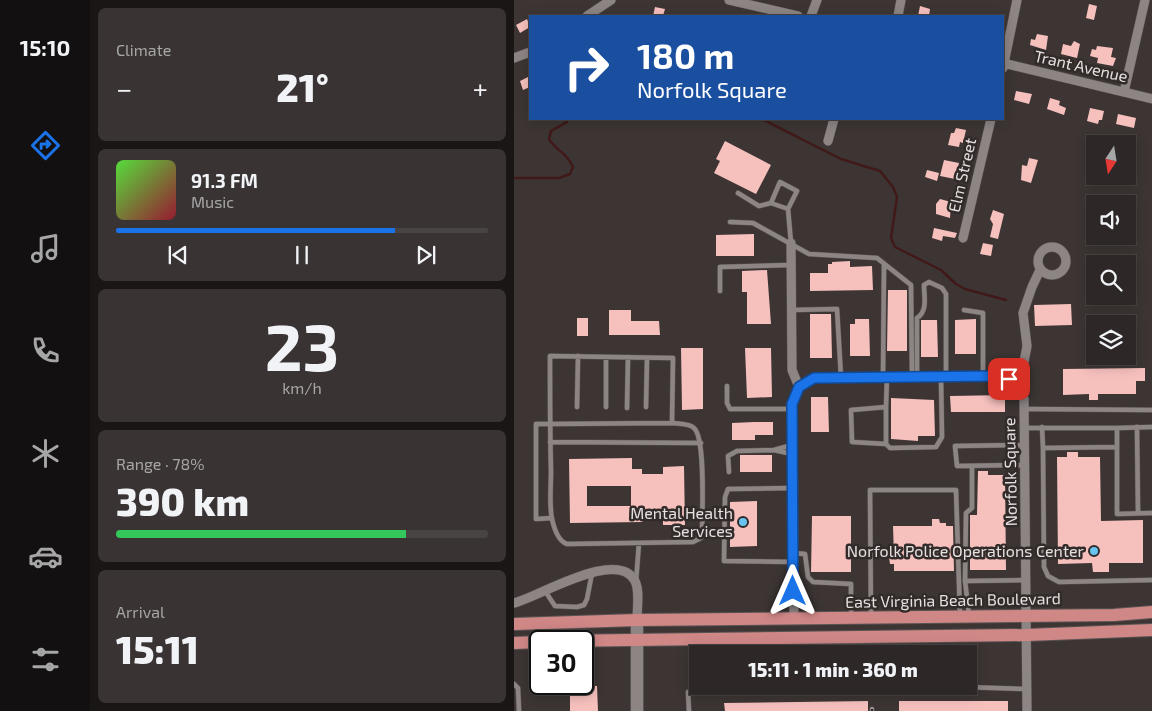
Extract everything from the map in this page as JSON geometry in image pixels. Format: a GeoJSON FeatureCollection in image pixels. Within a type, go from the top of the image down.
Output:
{"type":"FeatureCollection","features":[{"type":"Feature","properties":{"kind":"main road","name":"East Virginia Beach Boulevard"},"geometry":{"type":"LineString","coordinates":[[514,624],[577,621],[1027,615],[1152,611]]}},
{"type":"Feature","properties":{"kind":"main road"},"geometry":{"type":"LineString","coordinates":[[637,620],[638,711]]}},
{"type":"Feature","properties":{"kind":"main road"},"geometry":{"type":"LineString","coordinates":[[577,621],[578,630]]}},
{"type":"Feature","properties":{"kind":"main road"},"geometry":{"type":"LineString","coordinates":[[594,640],[1027,634],[1152,630]]}},
{"type":"Feature","properties":{"kind":"main road"},"geometry":{"type":"LineString","coordinates":[[514,643],[529,642]]}},
{"type":"Feature","properties":{"kind":"street"},"geometry":{"type":"LineString","coordinates":[[588,15],[611,0]]}},
{"type":"Feature","properties":{"kind":"street"},"geometry":{"type":"LineString","coordinates":[[729,0],[794,15]]}},
{"type":"Feature","properties":{"kind":"street"},"geometry":{"type":"LineString","coordinates":[[811,15],[817,0]]}},
{"type":"Feature","properties":{"kind":"street"},"geometry":{"type":"LineString","coordinates":[[898,15],[901,0]]}},
{"type":"Feature","properties":{"kind":"street"},"geometry":{"type":"LineString","coordinates":[[1004,60],[1017,0]]}},
{"type":"Feature","properties":{"kind":"street"},"geometry":{"type":"LineString","coordinates":[[1124,92],[1145,0]]}},
{"type":"Feature","properties":{"kind":"street"},"geometry":{"type":"LineString","coordinates":[[514,58],[529,52]]}},
{"type":"Feature","properties":{"kind":"street","name":"Trant Avenue"},"geometry":{"type":"LineString","coordinates":[[1004,65],[1152,99]]}},
{"type":"Feature","properties":{"kind":"street"},"geometry":{"type":"LineString","coordinates":[[828,141],[834,120]]}},
{"type":"Feature","properties":{"kind":"street","name":"Elm Street"},"geometry":{"type":"LineString","coordinates":[[963,238],[991,120]]}},
{"type":"Feature","properties":{"kind":"street"},"geometry":{"type":"LineString","coordinates":[[791,243],[790,310],[792,370],[799,387]]}},
{"type":"Feature","properties":{"kind":"street"},"geometry":{"type":"LineString","coordinates":[[794,617],[792,400],[799,387],[814,378],[983,376],[1004,377],[1019,388],[1027,346],[1023,313],[1040,270]]}},
{"type":"Feature","properties":{"kind":"street","name":"Norfolk Square"},"geometry":{"type":"LineString","coordinates":[[1019,388],[1024,399],[1027,711]]}},
{"type":"Feature","properties":{"kind":"street"},"geometry":{"type":"LineString","coordinates":[[514,603],[545,591],[570,578],[592,573],[623,571],[633,578],[636,583],[637,620]]}},
{"type":"Feature","properties":{"kind":"lane"},"geometry":{"type":"LineString","coordinates":[[771,203],[780,182],[797,190],[788,209],[791,243]]}},
{"type":"Feature","properties":{"kind":"lane"},"geometry":{"type":"LineString","coordinates":[[738,193],[759,206],[771,203],[788,209]]}},
{"type":"Feature","properties":{"kind":"lane"},"geometry":{"type":"LineString","coordinates":[[730,222],[753,223],[808,254],[877,258],[911,285],[915,377]]}},
{"type":"Feature","properties":{"kind":"lane"},"geometry":{"type":"LineString","coordinates":[[884,264],[886,444]]}},
{"type":"Feature","properties":{"kind":"lane"},"geometry":{"type":"LineString","coordinates":[[720,291],[720,267],[791,265]]}},
{"type":"Feature","properties":{"kind":"lane"},"geometry":{"type":"LineString","coordinates":[[886,408],[851,410],[852,442],[886,444],[890,448],[936,447],[940,443],[942,437],[946,294],[942,288],[929,282],[924,286],[925,308],[917,318],[915,377]]}},
{"type":"Feature","properties":{"kind":"lane"},"geometry":{"type":"LineString","coordinates":[[790,310],[838,309],[841,377]]}},
{"type":"Feature","properties":{"kind":"lane"},"geometry":{"type":"LineString","coordinates":[[964,310],[983,313],[983,376]]}},
{"type":"Feature","properties":{"kind":"lane"},"geometry":{"type":"LineString","coordinates":[[552,518],[536,519],[536,424],[550,424],[672,423],[690,425],[695,428],[701,443],[702,534],[701,538],[693,542],[567,544],[560,540],[552,518],[550,442],[550,424],[550,356],[673,358],[672,423]]}},
{"type":"Feature","properties":{"kind":"lane"},"geometry":{"type":"LineString","coordinates":[[577,407],[578,356]]}},
{"type":"Feature","properties":{"kind":"lane"},"geometry":{"type":"LineString","coordinates":[[606,357],[606,407]]}},
{"type":"Feature","properties":{"kind":"lane"},"geometry":{"type":"LineString","coordinates":[[627,408],[628,357]]}},
{"type":"Feature","properties":{"kind":"lane"},"geometry":{"type":"LineString","coordinates":[[646,407],[647,358]]}},
{"type":"Feature","properties":{"kind":"lane"},"geometry":{"type":"LineString","coordinates":[[727,386],[727,403],[730,408],[792,409]]}},
{"type":"Feature","properties":{"kind":"lane"},"geometry":{"type":"LineString","coordinates":[[1024,410],[1152,410]]}},
{"type":"Feature","properties":{"kind":"lane"},"geometry":{"type":"LineString","coordinates":[[1137,427],[1138,513]]}},
{"type":"Feature","properties":{"kind":"lane"},"geometry":{"type":"LineString","coordinates":[[1024,428],[1152,427]]}},
{"type":"Feature","properties":{"kind":"lane"},"geometry":{"type":"LineString","coordinates":[[1042,428],[1044,567],[1048,576],[1059,582],[1152,580]]}},
{"type":"Feature","properties":{"kind":"lane"},"geometry":{"type":"LineString","coordinates":[[1117,428],[1118,514],[1152,513]]}},
{"type":"Feature","properties":{"kind":"lane"},"geometry":{"type":"LineString","coordinates":[[550,442],[701,443]]}},
{"type":"Feature","properties":{"kind":"lane"},"geometry":{"type":"LineString","coordinates":[[1025,445],[955,446],[957,466],[1025,465]]}},
{"type":"Feature","properties":{"kind":"lane"},"geometry":{"type":"LineString","coordinates":[[1042,448],[1117,447]]}},
{"type":"Feature","properties":{"kind":"lane"},"geometry":{"type":"LineString","coordinates":[[774,450],[792,449]]}},
{"type":"Feature","properties":{"kind":"lane"},"geometry":{"type":"LineString","coordinates":[[729,472],[728,456],[737,451],[792,449]]}},
{"type":"Feature","properties":{"kind":"lane"},"geometry":{"type":"LineString","coordinates":[[965,615],[966,513],[972,508],[972,466]]}},
{"type":"Feature","properties":{"kind":"lane"},"geometry":{"type":"LineString","coordinates":[[792,488],[728,489],[725,497],[724,561],[793,557],[805,554],[808,577],[813,582],[851,584],[852,617]]}},
{"type":"Feature","properties":{"kind":"lane"},"geometry":{"type":"LineString","coordinates":[[871,617],[870,490],[956,490],[965,615]]}},
{"type":"Feature","properties":{"kind":"lane"},"geometry":{"type":"LineString","coordinates":[[636,583],[639,543]]}},
{"type":"Feature","properties":{"kind":"lane"},"geometry":{"type":"LineString","coordinates":[[545,591],[555,606],[577,607],[584,605],[592,573]]}},
{"type":"Feature","properties":{"kind":"lane"},"geometry":{"type":"LineString","coordinates":[[966,581],[1026,580]]}},
{"type":"Feature","properties":{"kind":"lane"},"geometry":{"type":"LineString","coordinates":[[514,684],[518,688],[519,711]]}},
{"type":"Feature","properties":{"kind":"lane"},"geometry":{"type":"LineString","coordinates":[[977,687],[1027,689]]}},
{"type":"Feature","properties":{"kind":"lane"},"geometry":{"type":"LineString","coordinates":[[689,692],[689,711]]}},
{"type":"Feature","properties":{"kind":"building"},"geometry":{"type":"Polygon","coordinates":[[[1089,4],[1097,6],[1094,20],[1086,18],[1089,4]]]}},
{"type":"Feature","properties":{"kind":"building"},"geometry":{"type":"Polygon","coordinates":[[[920,6],[930,9],[929,15],[918,15],[920,6]]]}},
{"type":"Feature","properties":{"kind":"building"},"geometry":{"type":"Polygon","coordinates":[[[655,7],[665,9],[663,15],[653,15],[655,7]]]}},
{"type":"Feature","properties":{"kind":"building"},"geometry":{"type":"Polygon","coordinates":[[[527,19],[529,28],[520,33],[516,25],[527,19]]]}},
{"type":"Feature","properties":{"kind":"building"},"geometry":{"type":"Polygon","coordinates":[[[1037,34],[1048,36],[1046,50],[1030,45],[1031,39],[1035,40],[1037,34]]]}},
{"type":"Feature","properties":{"kind":"building"},"geometry":{"type":"Polygon","coordinates":[[[1074,41],[1080,44],[1077,58],[1061,54],[1063,44],[1071,46],[1074,41]]]}},
{"type":"Feature","properties":{"kind":"building"},"geometry":{"type":"Polygon","coordinates":[[[1097,46],[1113,48],[1111,57],[1116,58],[1113,66],[1097,63],[1098,58],[1090,56],[1092,49],[1096,50],[1097,46]]]}},
{"type":"Feature","properties":{"kind":"building"},"geometry":{"type":"Polygon","coordinates":[[[529,76],[529,87],[523,90],[520,81],[529,76]]]}},
{"type":"Feature","properties":{"kind":"building"},"geometry":{"type":"Polygon","coordinates":[[[1016,91],[1032,94],[1029,104],[1014,100],[1016,91]]]}},
{"type":"Feature","properties":{"kind":"building"},"geometry":{"type":"Polygon","coordinates":[[[1050,98],[1060,101],[1059,105],[1066,108],[1064,115],[1047,109],[1050,98]]]}},
{"type":"Feature","properties":{"kind":"building"},"geometry":{"type":"Polygon","coordinates":[[[1090,108],[1104,111],[1102,120],[1099,120],[1098,124],[1087,121],[1090,108]]]}},
{"type":"Feature","properties":{"kind":"building"},"geometry":{"type":"Polygon","coordinates":[[[1118,114],[1136,118],[1134,128],[1116,124],[1118,114]]]}},
{"type":"Feature","properties":{"kind":"building"},"geometry":{"type":"Polygon","coordinates":[[[956,128],[966,130],[963,143],[960,142],[959,147],[948,145],[951,133],[954,133],[956,128]]]}},
{"type":"Feature","properties":{"kind":"building"},"geometry":{"type":"Polygon","coordinates":[[[725,141],[771,165],[756,194],[714,173],[720,161],[716,159],[725,141]]]}},
{"type":"Feature","properties":{"kind":"building"},"geometry":{"type":"Polygon","coordinates":[[[1029,158],[1038,160],[1031,183],[1021,180],[1022,165],[1027,166],[1029,158]]]}},
{"type":"Feature","properties":{"kind":"building"},"geometry":{"type":"Polygon","coordinates":[[[944,160],[959,163],[955,179],[940,176],[944,160]]]}},
{"type":"Feature","properties":{"kind":"building"},"geometry":{"type":"Polygon","coordinates":[[[927,170],[939,173],[937,181],[925,177],[927,170]]]}},
{"type":"Feature","properties":{"kind":"building"},"geometry":{"type":"Polygon","coordinates":[[[940,199],[951,202],[950,218],[936,214],[936,204],[940,199]]]}},
{"type":"Feature","properties":{"kind":"building"},"geometry":{"type":"Polygon","coordinates":[[[993,210],[1004,214],[998,239],[990,237],[993,224],[990,219],[993,210]]]}},
{"type":"Feature","properties":{"kind":"building"},"geometry":{"type":"Polygon","coordinates":[[[934,228],[957,233],[955,238],[943,236],[942,241],[932,238],[934,228]]]}},
{"type":"Feature","properties":{"kind":"building"},"geometry":{"type":"Polygon","coordinates":[[[754,234],[754,256],[716,256],[716,235],[754,234]]]}},
{"type":"Feature","properties":{"kind":"building"},"geometry":{"type":"Polygon","coordinates":[[[983,243],[993,245],[991,256],[980,254],[983,243]]]}},
{"type":"Feature","properties":{"kind":"building"},"geometry":{"type":"Polygon","coordinates":[[[850,261],[850,267],[872,266],[873,290],[810,291],[810,273],[828,273],[828,264],[850,261]]]}},
{"type":"Feature","properties":{"kind":"building"},"geometry":{"type":"Polygon","coordinates":[[[767,270],[771,324],[747,324],[747,292],[742,292],[742,271],[767,270]]]}},
{"type":"Feature","properties":{"kind":"building"},"geometry":{"type":"Polygon","coordinates":[[[888,290],[907,290],[907,351],[887,351],[888,290]]]}},
{"type":"Feature","properties":{"kind":"building"},"geometry":{"type":"Polygon","coordinates":[[[1071,304],[1072,325],[1035,326],[1034,305],[1071,304]]]}},
{"type":"Feature","properties":{"kind":"building"},"geometry":{"type":"Polygon","coordinates":[[[609,310],[631,310],[631,321],[659,321],[660,335],[609,335],[609,310]]]}},
{"type":"Feature","properties":{"kind":"building"},"geometry":{"type":"Polygon","coordinates":[[[810,314],[831,314],[832,358],[810,358],[810,314]]]}},
{"type":"Feature","properties":{"kind":"building"},"geometry":{"type":"Polygon","coordinates":[[[577,318],[588,318],[588,336],[577,336],[577,318]]]}},
{"type":"Feature","properties":{"kind":"building"},"geometry":{"type":"Polygon","coordinates":[[[855,319],[869,319],[870,356],[850,356],[850,324],[855,324],[855,319]]]}},
{"type":"Feature","properties":{"kind":"building"},"geometry":{"type":"Polygon","coordinates":[[[976,319],[976,354],[955,354],[955,320],[976,319]]]}},
{"type":"Feature","properties":{"kind":"building"},"geometry":{"type":"Polygon","coordinates":[[[921,320],[937,320],[938,357],[921,357],[921,320]]]}},
{"type":"Feature","properties":{"kind":"building"},"geometry":{"type":"Polygon","coordinates":[[[681,348],[703,348],[703,409],[682,410],[681,348]]]}},
{"type":"Feature","properties":{"kind":"building"},"geometry":{"type":"Polygon","coordinates":[[[745,348],[771,348],[772,397],[747,398],[745,348]]]}},
{"type":"Feature","properties":{"kind":"building"},"geometry":{"type":"Polygon","coordinates":[[[1145,368],[1145,381],[1136,381],[1136,394],[1098,394],[1098,400],[1089,400],[1089,394],[1063,395],[1063,369],[1145,368]]]}},
{"type":"Feature","properties":{"kind":"building"},"geometry":{"type":"Polygon","coordinates":[[[1005,395],[1005,412],[951,412],[950,396],[1005,395]]]}},
{"type":"Feature","properties":{"kind":"building"},"geometry":{"type":"Polygon","coordinates":[[[811,397],[828,397],[829,432],[811,432],[811,397]]]}},
{"type":"Feature","properties":{"kind":"building"},"geometry":{"type":"Polygon","coordinates":[[[891,398],[934,400],[935,436],[918,436],[918,441],[891,439],[891,398]]]}},
{"type":"Feature","properties":{"kind":"building"},"geometry":{"type":"Polygon","coordinates":[[[773,422],[773,435],[755,435],[755,440],[732,440],[732,423],[773,422]]]}},
{"type":"Feature","properties":{"kind":"building"},"geometry":{"type":"Polygon","coordinates":[[[1067,452],[1078,452],[1078,457],[1100,457],[1101,521],[1143,520],[1143,563],[1109,563],[1109,572],[1093,572],[1092,563],[1058,564],[1057,457],[1067,457],[1067,452]]]}},
{"type":"Feature","properties":{"kind":"building"},"geometry":{"type":"Polygon","coordinates":[[[740,455],[772,455],[772,472],[740,472],[740,455]]]}},
{"type":"Feature","properties":{"kind":"building"},"geometry":{"type":"Polygon","coordinates":[[[632,458],[632,469],[642,469],[642,474],[663,474],[663,467],[684,466],[685,525],[663,525],[663,517],[643,517],[643,522],[570,523],[569,459],[632,458]],[[587,486],[587,506],[631,506],[631,486],[587,486]]]}},
{"type":"Feature","properties":{"kind":"building"},"geometry":{"type":"Polygon","coordinates":[[[978,471],[988,471],[988,475],[1005,475],[1006,570],[970,570],[970,515],[977,515],[978,471]]]}},
{"type":"Feature","properties":{"kind":"building","name":"Mental Health Services"},"geometry":{"type":"Polygon","coordinates":[[[757,501],[757,546],[730,547],[730,502],[757,501]]]}},
{"type":"Feature","properties":{"kind":"building"},"geometry":{"type":"Polygon","coordinates":[[[812,516],[851,516],[851,572],[811,572],[812,516]]]}},
{"type":"Feature","properties":{"kind":"building"},"geometry":{"type":"Polygon","coordinates":[[[932,519],[939,519],[940,523],[946,523],[946,526],[953,526],[954,571],[894,571],[894,564],[890,564],[889,557],[894,557],[893,526],[932,526],[932,519]]]}},
{"type":"Feature","properties":{"kind":"building"},"geometry":{"type":"Polygon","coordinates":[[[594,686],[597,686],[598,711],[570,711],[570,695],[594,695],[594,686]]]}},
{"type":"Feature","properties":{"kind":"building"},"geometry":{"type":"Polygon","coordinates":[[[868,701],[868,711],[725,711],[724,703],[868,701]]]}},
{"type":"Feature","properties":{"kind":"building"},"geometry":{"type":"Polygon","coordinates":[[[899,701],[1008,701],[1008,711],[899,711],[899,701]]]}},
{"type":"Feature","properties":{"kind":"waterway"},"geometry":{"type":"LineString","coordinates":[[514,178],[559,178],[570,174],[573,167],[571,162],[549,139],[551,131],[567,122],[566,120]]}},
{"type":"Feature","properties":{"kind":"waterway"},"geometry":{"type":"LineString","coordinates":[[764,120],[841,159],[880,171],[893,187],[897,197],[891,238],[895,247],[941,270],[956,284],[965,289],[1006,300]]}},
{"type":"Feature","properties":{"kind":"place","name":"Mental Health Services"},"geometry":{"type":"Point","coordinates":[743,522]}},
{"type":"Feature","properties":{"kind":"place","name":"Norfolk Police Operations Center"},"geometry":{"type":"Point","coordinates":[1094,551]}},
{"type":"Feature","properties":{"kind":"route"},"geometry":{"type":"LineString","coordinates":[[793,591],[792,400],[802,384],[814,378],[841,377],[997,376],[1009,379]]}}]}
